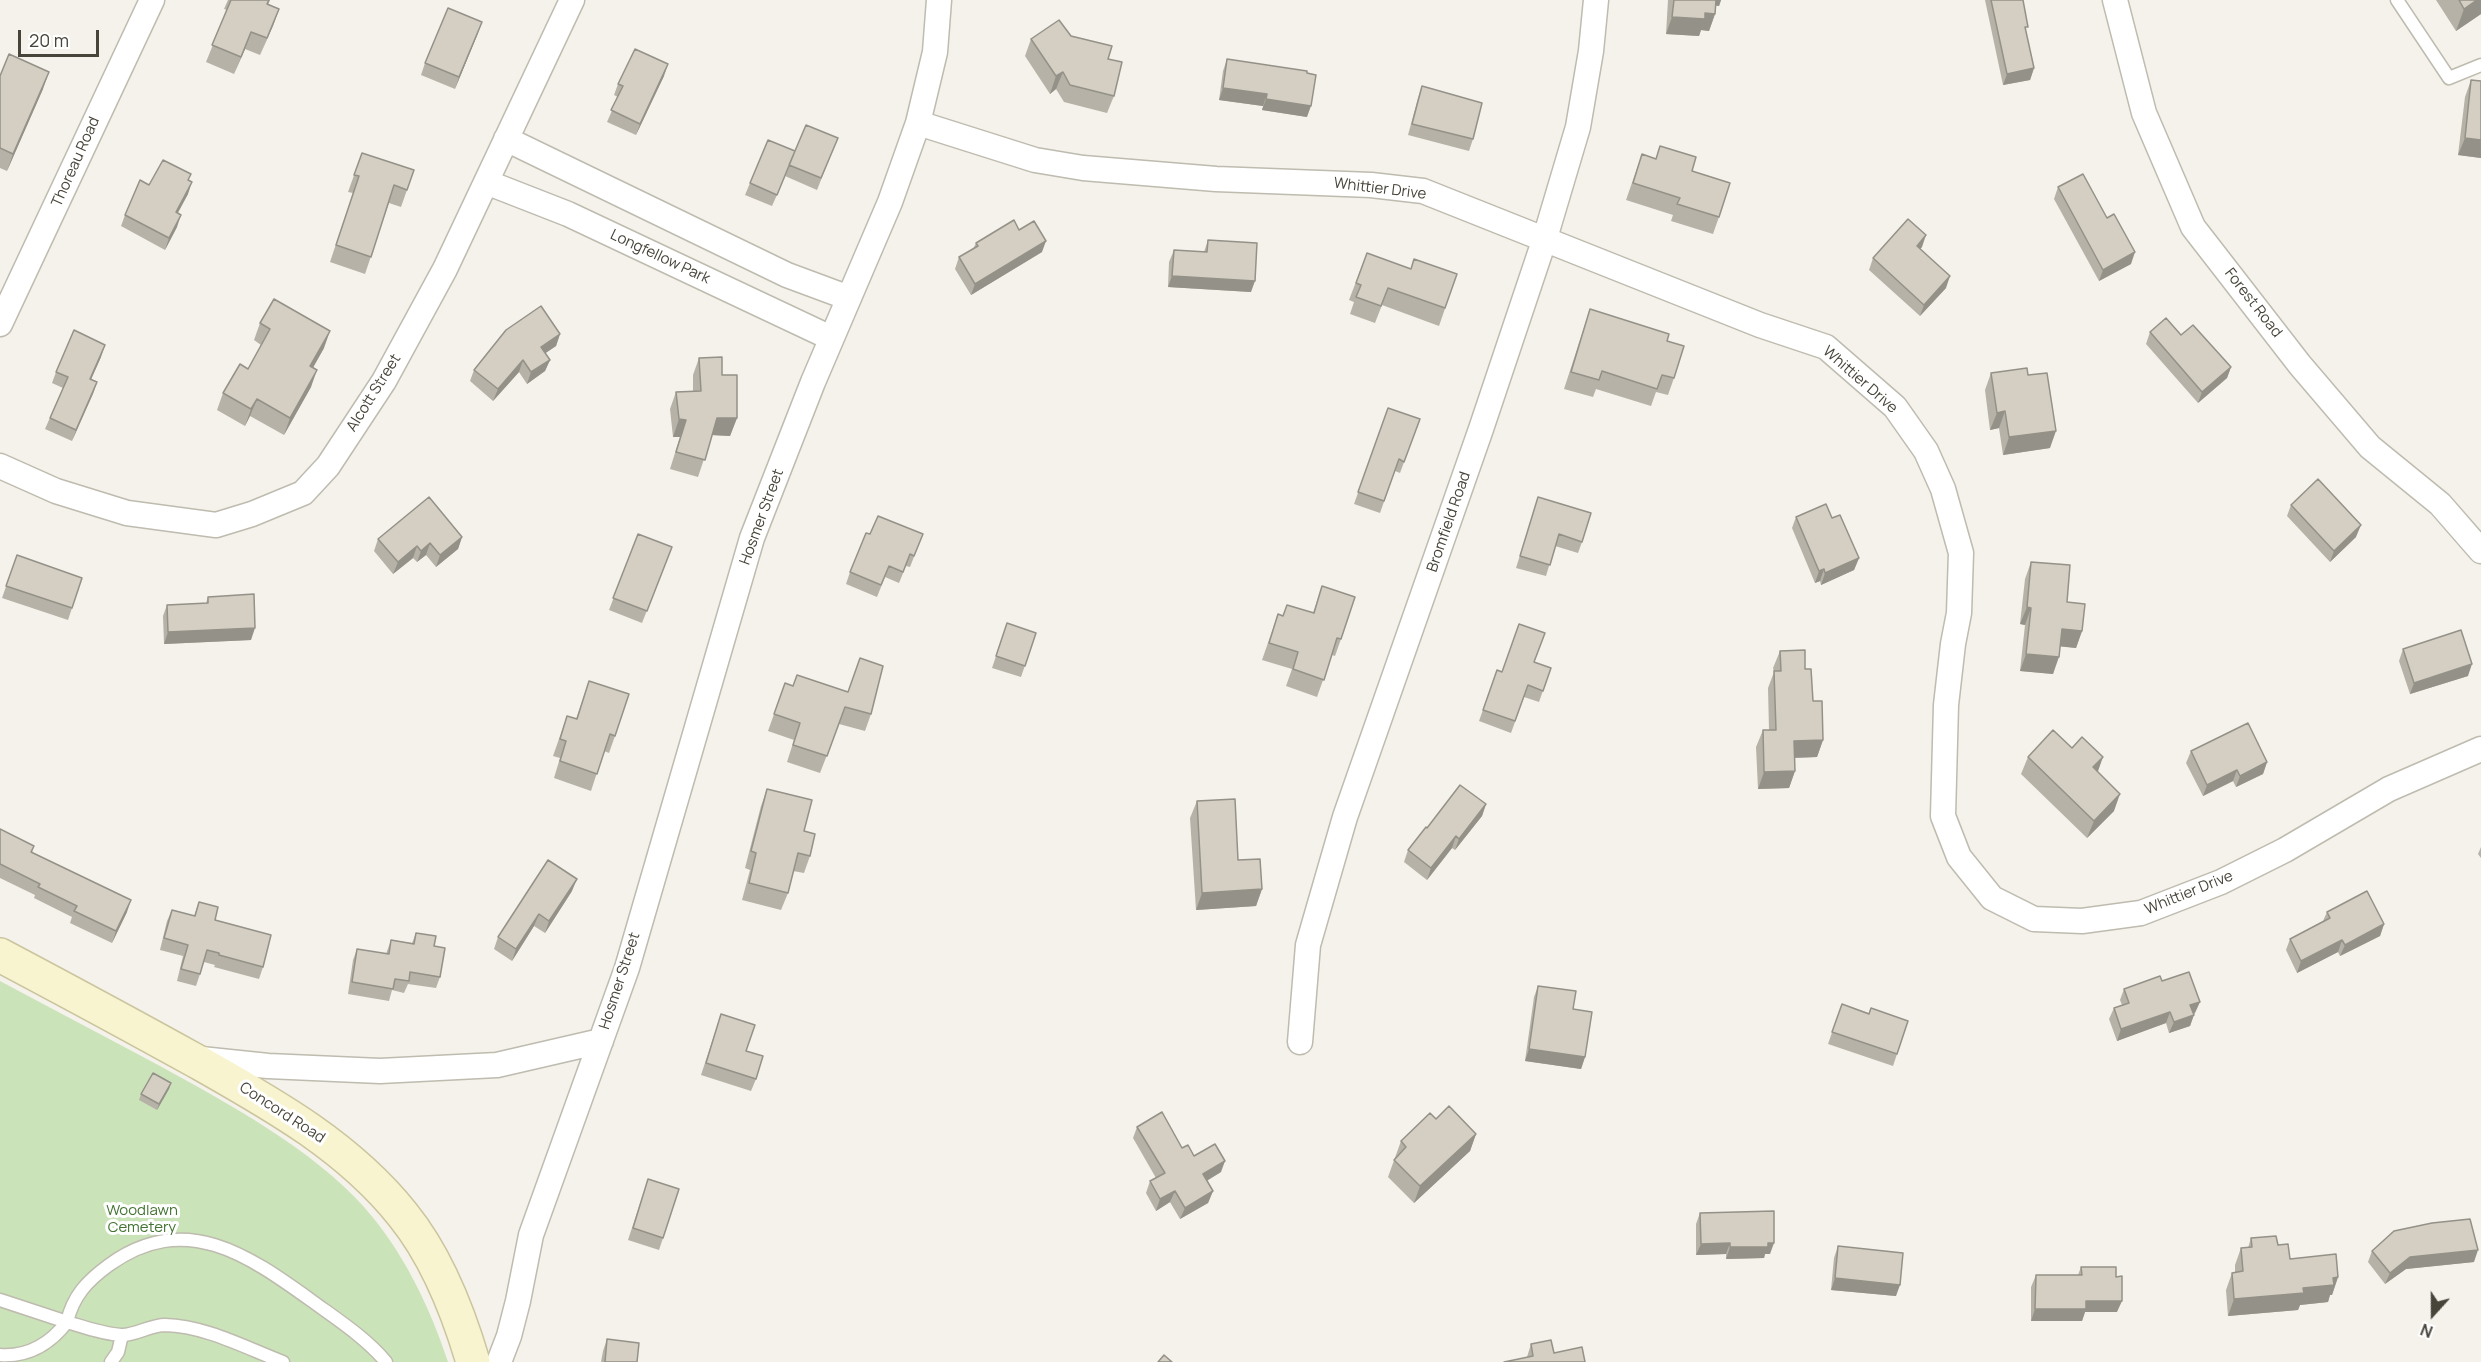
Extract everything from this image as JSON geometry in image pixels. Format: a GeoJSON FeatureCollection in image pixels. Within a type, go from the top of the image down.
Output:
{"type":"FeatureCollection","features":[{"type":"Feature","properties":{"kind":"street","name":"Thoreau Road"},"geometry":{"type":"LineString","coordinates":[[0,324],[152,0]]}},
{"type":"Feature","properties":{"kind":"street","name":"Alcott Street"},"geometry":{"type":"LineString","coordinates":[[0,466],[56,491],[127,513],[216,525],[252,514],[303,493],[328,465],[384,381],[445,269],[572,0]]}},
{"type":"Feature","properties":{"kind":"street","name":"Hosmer Street"},"geometry":{"type":"LineString","coordinates":[[499,1362],[509,1336],[518,1301],[531,1235],[627,968],[752,538],[831,338],[890,202],[918,123],[935,52],[939,0]]}},
{"type":"Feature","properties":{"kind":"street","name":"Bromfield Road"},"geometry":{"type":"LineString","coordinates":[[1300,1042],[1308,945],[1346,817],[1545,238],[1578,127],[1591,51],[1596,0]]}},
{"type":"Feature","properties":{"kind":"street","name":"Forest Road"},"geometry":{"type":"LineString","coordinates":[[2115,0],[2144,113],[2193,227],[2300,365],[2370,447],[2440,504],[2481,551]]}},
{"type":"Feature","properties":{"kind":"street","name":"Whittier Drive"},"geometry":{"type":"LineString","coordinates":[[918,123],[1035,160],[1083,168],[1216,179],[1371,185],[1423,191],[1760,325],[1826,347],[1895,407],[1926,451],[1943,489],[1961,553],[1959,613],[1946,705],[1942,816],[1959,857],[1992,898],[2034,919],[2082,921],[2141,913],[2221,882],[2285,850],[2389,789],[2481,749]]}},
{"type":"Feature","properties":{"kind":"street"},"geometry":{"type":"LineString","coordinates":[[506,139],[787,274],[849,298]]}},
{"type":"Feature","properties":{"kind":"street","name":"Longfellow Park"},"geometry":{"type":"LineString","coordinates":[[486,182],[568,214],[831,338]]}},
{"type":"Feature","properties":{"kind":"street","name":"Concord Road"},"geometry":{"type":"LineString","coordinates":[[0,955],[189,1058],[302,1124],[355,1165],[384,1193],[417,1234],[438,1272],[459,1319],[473,1362]]}},
{"type":"Feature","properties":{"kind":"street","name":"Hosmer Street"},"geometry":{"type":"LineString","coordinates":[[189,1058],[268,1066],[380,1071],[497,1065],[601,1041]]}},
{"type":"Feature","properties":{"kind":"lane"},"geometry":{"type":"LineString","coordinates":[[2397,0],[2449,78],[2481,65]]}},
{"type":"Feature","properties":{"kind":"lane"},"geometry":{"type":"LineString","coordinates":[[0,1355],[35,1350],[54,1339],[67,1322],[70,1308],[78,1293],[89,1280],[122,1255],[154,1243],[201,1240],[228,1248],[264,1268],[347,1326],[387,1362]]}},
{"type":"Feature","properties":{"kind":"lane"},"geometry":{"type":"LineString","coordinates":[[0,1300],[67,1322],[123,1335],[154,1326],[180,1327],[213,1335],[283,1362]]}},
{"type":"Feature","properties":{"kind":"lane"},"geometry":{"type":"LineString","coordinates":[[111,1362],[118,1353],[123,1335]]}},
{"type":"Feature","properties":{"kind":"green space","name":"Woodlawn Cemetery"},"geometry":{"type":"Polygon","coordinates":[[[0,981],[214,1096],[294,1146],[319,1165],[364,1207],[391,1242],[424,1300],[448,1362],[0,1362],[0,981]]]}},
{"type":"Feature","properties":{"kind":"building"},"geometry":{"type":"Polygon","coordinates":[[[231,0],[269,0],[267,4],[279,9],[267,38],[251,32],[241,57],[212,45],[231,0]]]}},
{"type":"Feature","properties":{"kind":"building"},"geometry":{"type":"Polygon","coordinates":[[[1674,0],[1716,0],[1715,14],[1705,13],[1705,19],[1672,17],[1674,0]]]}},
{"type":"Feature","properties":{"kind":"building"},"geometry":{"type":"Polygon","coordinates":[[[1991,0],[2023,0],[2028,27],[2025,27],[2034,68],[2007,74],[1991,0]]]}},
{"type":"Feature","properties":{"kind":"building"},"geometry":{"type":"Polygon","coordinates":[[[2459,0],[2477,0],[2464,9],[2459,0]]]}},
{"type":"Feature","properties":{"kind":"building"},"geometry":{"type":"Polygon","coordinates":[[[448,8],[482,22],[459,77],[425,63],[448,8]]]}},
{"type":"Feature","properties":{"kind":"building"},"geometry":{"type":"Polygon","coordinates":[[[1059,20],[1071,36],[1112,46],[1108,59],[1122,62],[1114,96],[1070,85],[1063,72],[1056,76],[1031,39],[1059,20]]]}},
{"type":"Feature","properties":{"kind":"building"},"geometry":{"type":"Polygon","coordinates":[[[635,49],[668,64],[640,124],[611,110],[623,86],[618,84],[635,49]]]}},
{"type":"Feature","properties":{"kind":"building"},"geometry":{"type":"Polygon","coordinates":[[[9,54],[49,72],[13,154],[0,148],[0,76],[9,54]]]}},
{"type":"Feature","properties":{"kind":"building"},"geometry":{"type":"Polygon","coordinates":[[[1227,59],[1307,71],[1307,73],[1316,75],[1311,106],[1266,99],[1267,94],[1223,88],[1227,59]]]}},
{"type":"Feature","properties":{"kind":"building"},"geometry":{"type":"Polygon","coordinates":[[[2471,80],[2481,81],[2481,140],[2465,138],[2471,80]]]}},
{"type":"Feature","properties":{"kind":"building"},"geometry":{"type":"Polygon","coordinates":[[[1422,86],[1482,103],[1473,139],[1412,124],[1422,86]]]}},
{"type":"Feature","properties":{"kind":"building"},"geometry":{"type":"Polygon","coordinates":[[[806,125],[838,138],[821,178],[789,165],[806,125]]]}},
{"type":"Feature","properties":{"kind":"building"},"geometry":{"type":"Polygon","coordinates":[[[768,140],[795,151],[777,195],[750,183],[768,140]]]}},
{"type":"Feature","properties":{"kind":"building"},"geometry":{"type":"Polygon","coordinates":[[[1660,146],[1696,157],[1692,171],[1730,183],[1719,217],[1677,204],[1680,198],[1633,183],[1642,154],[1656,159],[1660,146]]]}},
{"type":"Feature","properties":{"kind":"building"},"geometry":{"type":"Polygon","coordinates":[[[362,153],[414,170],[407,190],[394,185],[371,257],[336,245],[359,176],[354,175],[362,153]]]}},
{"type":"Feature","properties":{"kind":"building"},"geometry":{"type":"Polygon","coordinates":[[[163,160],[191,174],[188,180],[192,182],[176,212],[181,215],[169,238],[125,215],[140,180],[149,185],[163,160]]]}},
{"type":"Feature","properties":{"kind":"building"},"geometry":{"type":"Polygon","coordinates":[[[2083,174],[2107,218],[2114,214],[2135,252],[2103,270],[2058,187],[2083,174]]]}},
{"type":"Feature","properties":{"kind":"building"},"geometry":{"type":"Polygon","coordinates":[[[1908,219],[1926,235],[1917,246],[1950,276],[1924,305],[1873,258],[1908,219]]]}},
{"type":"Feature","properties":{"kind":"building"},"geometry":{"type":"Polygon","coordinates":[[[1014,220],[1019,230],[1034,221],[1046,241],[975,284],[959,257],[978,246],[976,243],[1014,220]]]}},
{"type":"Feature","properties":{"kind":"building"},"geometry":{"type":"Polygon","coordinates":[[[1208,240],[1257,243],[1255,281],[1172,276],[1174,250],[1207,252],[1208,240]]]}},
{"type":"Feature","properties":{"kind":"building"},"geometry":{"type":"Polygon","coordinates":[[[1367,253],[1411,269],[1414,259],[1457,274],[1445,308],[1388,288],[1381,306],[1356,297],[1361,285],[1356,283],[1367,253]]]}},
{"type":"Feature","properties":{"kind":"building"},"geometry":{"type":"Polygon","coordinates":[[[274,299],[330,331],[310,366],[317,370],[290,418],[257,399],[251,409],[223,393],[240,364],[248,369],[270,329],[260,323],[274,299]]]}},
{"type":"Feature","properties":{"kind":"building"},"geometry":{"type":"Polygon","coordinates":[[[541,306],[560,334],[541,347],[550,360],[531,372],[523,360],[498,389],[474,370],[506,330],[541,306]]]}},
{"type":"Feature","properties":{"kind":"building"},"geometry":{"type":"Polygon","coordinates":[[[1590,309],[1669,334],[1667,341],[1684,346],[1674,378],[1662,375],[1657,389],[1602,371],[1599,380],[1571,372],[1590,309]]]}},
{"type":"Feature","properties":{"kind":"building"},"geometry":{"type":"Polygon","coordinates":[[[2166,318],[2181,335],[2193,325],[2231,367],[2202,392],[2150,332],[2166,318]]]}},
{"type":"Feature","properties":{"kind":"building"},"geometry":{"type":"Polygon","coordinates":[[[74,330],[105,345],[90,379],[97,382],[76,430],[50,418],[68,377],[56,372],[74,330]]]}},
{"type":"Feature","properties":{"kind":"building"},"geometry":{"type":"Polygon","coordinates":[[[722,357],[722,375],[737,375],[737,418],[717,418],[705,460],[676,452],[686,420],[679,419],[676,392],[701,391],[699,358],[722,357]]]}},
{"type":"Feature","properties":{"kind":"building"},"geometry":{"type":"Polygon","coordinates":[[[2027,368],[2028,375],[2047,373],[2056,431],[2009,437],[2005,411],[1997,413],[1991,373],[2027,368]]]}},
{"type":"Feature","properties":{"kind":"building"},"geometry":{"type":"Polygon","coordinates":[[[1388,408],[1420,419],[1404,462],[1399,459],[1384,501],[1358,492],[1388,408]]]}},
{"type":"Feature","properties":{"kind":"building"},"geometry":{"type":"Polygon","coordinates":[[[2318,479],[2361,525],[2334,551],[2291,505],[2318,479]]]}},
{"type":"Feature","properties":{"kind":"building"},"geometry":{"type":"Polygon","coordinates":[[[429,497],[462,537],[440,555],[430,543],[421,551],[417,546],[398,562],[378,539],[429,497]]]}},
{"type":"Feature","properties":{"kind":"building"},"geometry":{"type":"Polygon","coordinates":[[[1538,497],[1591,513],[1582,542],[1559,534],[1550,565],[1520,556],[1538,497]]]}},
{"type":"Feature","properties":{"kind":"building"},"geometry":{"type":"Polygon","coordinates":[[[1826,504],[1832,518],[1840,515],[1859,558],[1825,573],[1824,569],[1819,571],[1796,517],[1826,504]]]}},
{"type":"Feature","properties":{"kind":"building"},"geometry":{"type":"Polygon","coordinates":[[[878,516],[923,534],[914,556],[910,554],[903,572],[889,566],[881,585],[850,572],[866,533],[870,534],[878,516]]]}},
{"type":"Feature","properties":{"kind":"building"},"geometry":{"type":"Polygon","coordinates":[[[638,534],[672,547],[647,611],[613,598],[638,534]]]}},
{"type":"Feature","properties":{"kind":"building"},"geometry":{"type":"Polygon","coordinates":[[[17,555],[82,578],[72,608],[6,586],[17,555]]]}},
{"type":"Feature","properties":{"kind":"building"},"geometry":{"type":"Polygon","coordinates":[[[2031,562],[2070,565],[2067,602],[2085,604],[2082,631],[2062,629],[2059,657],[2026,654],[2031,608],[2027,607],[2031,562]]]}},
{"type":"Feature","properties":{"kind":"building"},"geometry":{"type":"Polygon","coordinates":[[[1322,586],[1355,597],[1341,639],[1337,638],[1324,680],[1293,669],[1298,652],[1269,643],[1278,614],[1283,616],[1287,605],[1314,613],[1322,586]]]}},
{"type":"Feature","properties":{"kind":"building"},"geometry":{"type":"Polygon","coordinates":[[[254,594],[255,628],[168,632],[167,605],[208,603],[208,597],[254,594]]]}},
{"type":"Feature","properties":{"kind":"building"},"geometry":{"type":"Polygon","coordinates":[[[1007,623],[1036,633],[1025,666],[996,656],[1007,623]]]}},
{"type":"Feature","properties":{"kind":"building"},"geometry":{"type":"Polygon","coordinates":[[[1519,624],[1545,633],[1534,662],[1551,668],[1543,691],[1528,685],[1515,721],[1483,710],[1497,670],[1502,672],[1519,624]]]}},
{"type":"Feature","properties":{"kind":"building"},"geometry":{"type":"Polygon","coordinates":[[[2461,630],[2472,664],[2414,683],[2403,649],[2461,630]]]}},
{"type":"Feature","properties":{"kind":"building"},"geometry":{"type":"Polygon","coordinates":[[[1805,650],[1805,669],[1811,669],[1813,701],[1822,701],[1823,740],[1794,741],[1795,771],[1764,772],[1763,730],[1776,730],[1774,671],[1781,671],[1780,651],[1805,650]]]}},
{"type":"Feature","properties":{"kind":"building"},"geometry":{"type":"Polygon","coordinates":[[[860,658],[883,666],[871,714],[845,707],[827,756],[793,745],[800,723],[774,714],[785,683],[793,686],[797,675],[848,692],[860,658]]]}},
{"type":"Feature","properties":{"kind":"building"},"geometry":{"type":"Polygon","coordinates":[[[589,681],[629,694],[615,736],[610,734],[597,774],[560,761],[566,741],[560,739],[567,716],[577,719],[589,681]]]}},
{"type":"Feature","properties":{"kind":"building"},"geometry":{"type":"Polygon","coordinates":[[[2248,723],[2267,762],[2240,776],[2237,770],[2207,785],[2191,751],[2248,723]]]}},
{"type":"Feature","properties":{"kind":"building"},"geometry":{"type":"Polygon","coordinates":[[[2053,730],[2072,748],[2082,737],[2103,757],[2093,767],[2120,794],[2094,821],[2028,757],[2053,730]]]}},
{"type":"Feature","properties":{"kind":"building"},"geometry":{"type":"Polygon","coordinates":[[[1460,785],[1486,804],[1459,839],[1456,836],[1431,868],[1408,850],[1460,785]]]}},
{"type":"Feature","properties":{"kind":"building"},"geometry":{"type":"Polygon","coordinates":[[[767,789],[812,800],[804,831],[815,834],[810,856],[798,853],[788,893],[749,883],[756,853],[751,851],[767,789]]]}},
{"type":"Feature","properties":{"kind":"building"},"geometry":{"type":"Polygon","coordinates":[[[1235,799],[1238,860],[1260,859],[1262,889],[1202,893],[1197,801],[1235,799]]]}},
{"type":"Feature","properties":{"kind":"building"},"geometry":{"type":"Polygon","coordinates":[[[0,829],[34,846],[31,852],[131,900],[116,931],[74,911],[77,906],[38,887],[40,884],[0,864],[0,829]]]}},
{"type":"Feature","properties":{"kind":"building"},"geometry":{"type":"Polygon","coordinates":[[[548,860],[577,879],[549,921],[539,914],[516,949],[498,937],[548,860]]]}},
{"type":"Feature","properties":{"kind":"building"},"geometry":{"type":"Polygon","coordinates":[[[2367,891],[2384,924],[2345,945],[2342,940],[2301,961],[2290,939],[2330,918],[2327,912],[2367,891]]]}},
{"type":"Feature","properties":{"kind":"building"},"geometry":{"type":"Polygon","coordinates":[[[199,902],[218,907],[215,920],[271,935],[263,967],[207,950],[200,974],[181,969],[188,945],[164,938],[172,910],[195,916],[199,902]]]}},
{"type":"Feature","properties":{"kind":"building"},"geometry":{"type":"Polygon","coordinates":[[[416,933],[436,936],[434,946],[445,948],[440,977],[410,972],[409,981],[395,979],[393,989],[352,982],[357,949],[389,954],[391,940],[414,944],[416,933]]]}},
{"type":"Feature","properties":{"kind":"building"},"geometry":{"type":"Polygon","coordinates":[[[2189,972],[2200,1002],[2190,1005],[2194,1015],[2174,1022],[2170,1012],[2121,1029],[2114,1008],[2129,1003],[2124,989],[2160,976],[2162,981],[2189,972]]]}},
{"type":"Feature","properties":{"kind":"building"},"geometry":{"type":"Polygon","coordinates":[[[1538,986],[1576,991],[1573,1009],[1592,1012],[1585,1057],[1529,1049],[1538,986]]]}},
{"type":"Feature","properties":{"kind":"building"},"geometry":{"type":"Polygon","coordinates":[[[1842,1004],[1869,1014],[1871,1008],[1908,1021],[1897,1054],[1832,1032],[1842,1004]]]}},
{"type":"Feature","properties":{"kind":"building"},"geometry":{"type":"Polygon","coordinates":[[[721,1014],[755,1025],[746,1051],[763,1056],[756,1079],[706,1063],[721,1014]]]}},
{"type":"Feature","properties":{"kind":"building"},"geometry":{"type":"Polygon","coordinates":[[[153,1073],[171,1083],[159,1104],[141,1094],[153,1073]]]}},
{"type":"Feature","properties":{"kind":"building"},"geometry":{"type":"Polygon","coordinates":[[[1449,1106],[1476,1134],[1420,1186],[1394,1160],[1406,1147],[1401,1141],[1430,1113],[1436,1119],[1449,1106]]]}},
{"type":"Feature","properties":{"kind":"building"},"geometry":{"type":"Polygon","coordinates":[[[1162,1112],[1182,1148],[1188,1145],[1194,1156],[1215,1144],[1225,1161],[1203,1174],[1213,1191],[1185,1208],[1175,1191],[1160,1199],[1150,1181],[1165,1173],[1137,1127],[1162,1112]]]}},
{"type":"Feature","properties":{"kind":"building"},"geometry":{"type":"Polygon","coordinates":[[[648,1179],[679,1189],[663,1238],[633,1228],[648,1179]]]}},
{"type":"Feature","properties":{"kind":"building"},"geometry":{"type":"Polygon","coordinates":[[[1774,1211],[1774,1243],[1768,1243],[1768,1247],[1730,1247],[1730,1243],[1701,1244],[1700,1213],[1774,1211]]]}},
{"type":"Feature","properties":{"kind":"building"},"geometry":{"type":"Polygon","coordinates":[[[2470,1219],[2478,1250],[2410,1257],[2390,1273],[2372,1251],[2394,1231],[2432,1223],[2470,1219]]]}},
{"type":"Feature","properties":{"kind":"building"},"geometry":{"type":"Polygon","coordinates":[[[2276,1236],[2278,1245],[2288,1244],[2290,1259],[2336,1254],[2338,1277],[2333,1278],[2334,1285],[2303,1288],[2304,1293],[2234,1299],[2232,1273],[2243,1271],[2241,1248],[2252,1247],[2251,1238],[2276,1236]]]}},
{"type":"Feature","properties":{"kind":"building"},"geometry":{"type":"Polygon","coordinates":[[[1838,1246],[1903,1253],[1900,1285],[1835,1278],[1838,1246]]]}},
{"type":"Feature","properties":{"kind":"building"},"geometry":{"type":"Polygon","coordinates":[[[2081,1267],[2116,1267],[2116,1277],[2122,1276],[2122,1301],[2086,1301],[2086,1309],[2035,1309],[2036,1275],[2082,1275],[2081,1267]]]}},
{"type":"Feature","properties":{"kind":"building"},"geometry":{"type":"Polygon","coordinates":[[[607,1339],[639,1343],[637,1362],[605,1362],[607,1339]]]}},
{"type":"Feature","properties":{"kind":"building"},"geometry":{"type":"Polygon","coordinates":[[[1551,1340],[1554,1353],[1582,1347],[1585,1362],[1504,1362],[1533,1356],[1531,1344],[1551,1340]]]}},
{"type":"Feature","properties":{"kind":"building"},"geometry":{"type":"Polygon","coordinates":[[[1164,1355],[1172,1362],[1158,1362],[1164,1355]]]}}]}
